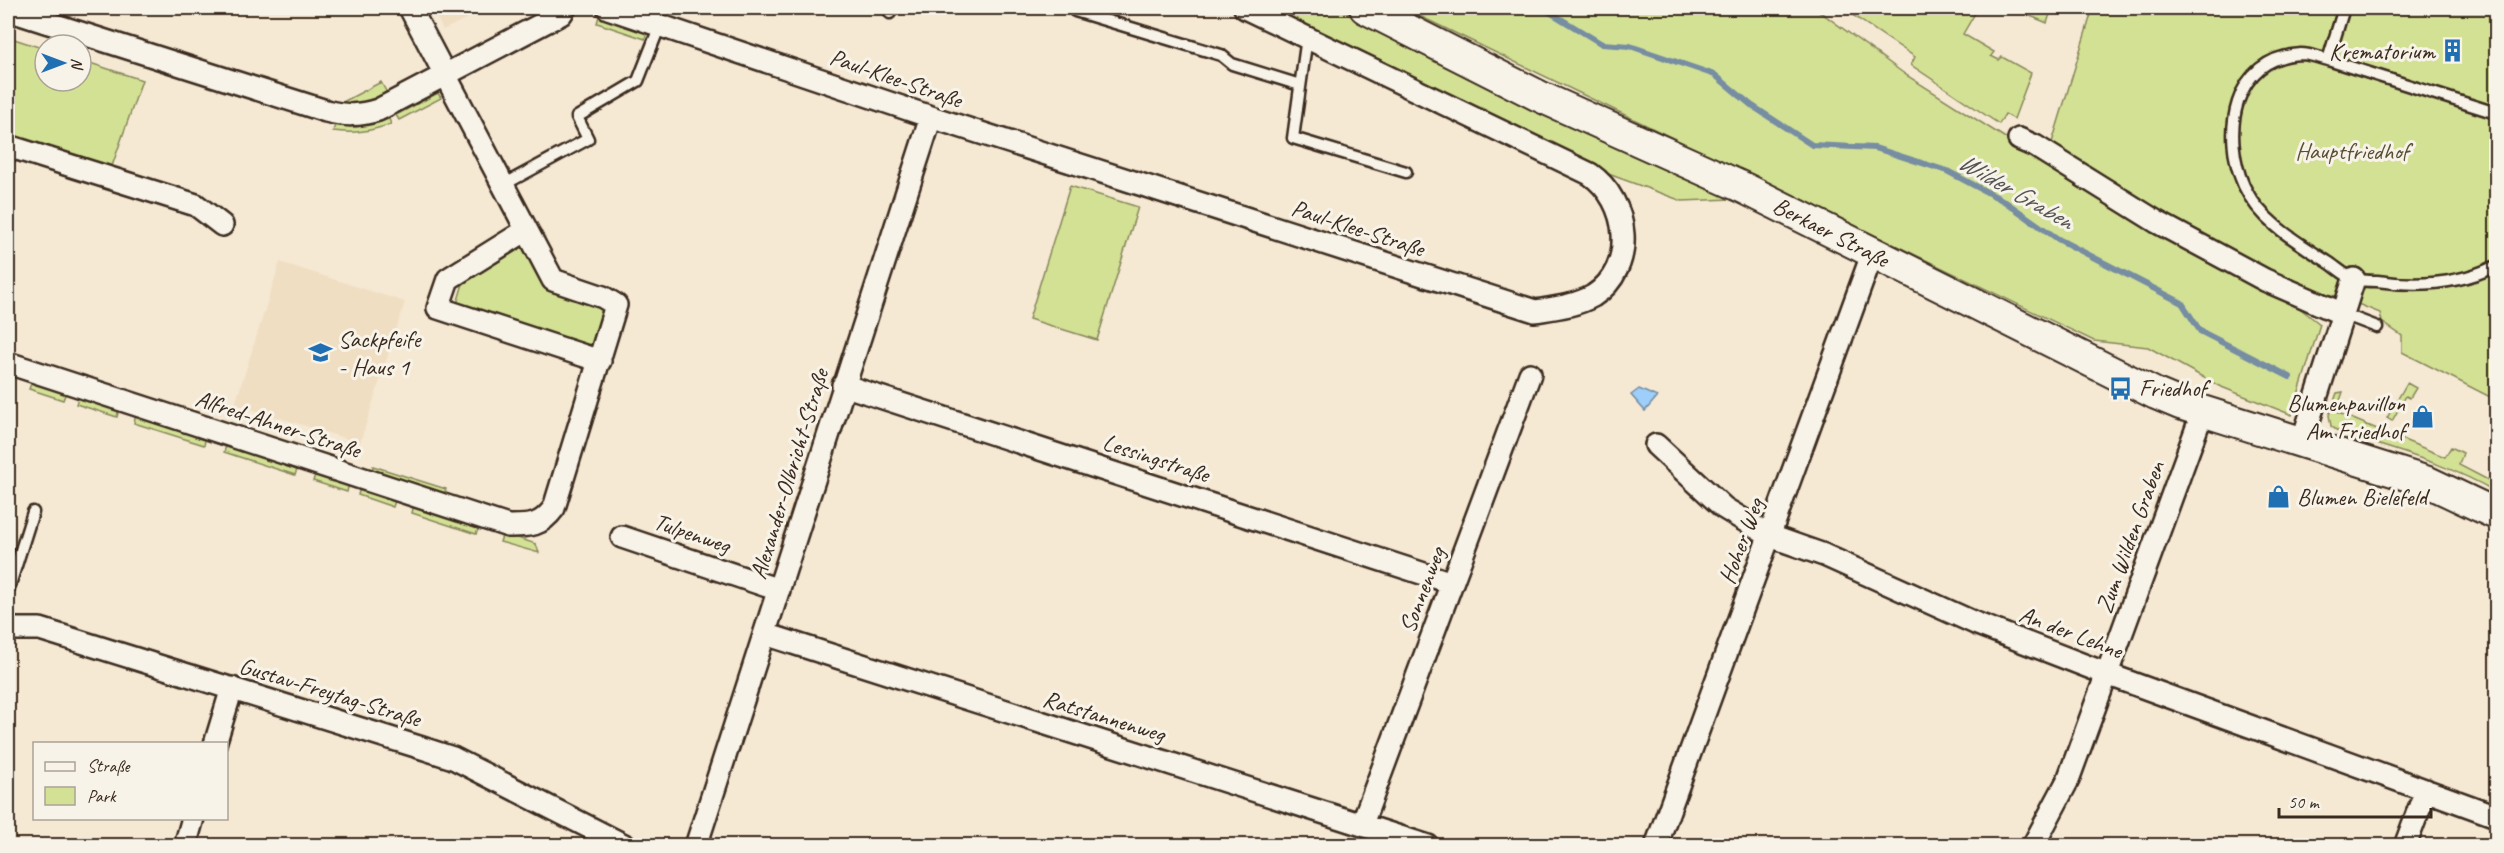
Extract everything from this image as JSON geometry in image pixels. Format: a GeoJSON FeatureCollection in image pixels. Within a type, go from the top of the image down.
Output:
{"type":"FeatureCollection","features":[{"type":"Feature","properties":{"kind":"main road","name":"Berkaer Straße"},"geometry":{"type":"LineString","coordinates":[[1365,8],[1539,96],[1744,188],[2156,394],[2428,482],[2496,514]]}},
{"type":"Feature","properties":{"kind":"street"},"geometry":{"type":"LineString","coordinates":[[410,8],[503,184],[525,231],[553,280],[603,297],[616,306],[600,361],[438,308],[448,279],[525,231]]}},
{"type":"Feature","properties":{"kind":"street"},"geometry":{"type":"LineString","coordinates":[[8,10],[342,116],[356,116],[378,110],[561,15],[565,8]]}},
{"type":"Feature","properties":{"kind":"street","name":"Paul-Klee-Straße"},"geometry":{"type":"LineString","coordinates":[[608,8],[931,117],[1535,311],[1581,302],[1595,294],[1608,281],[1617,267],[1622,249],[1623,229],[1619,210],[1609,190],[1601,182],[1590,174],[1245,8]]}},
{"type":"Feature","properties":{"kind":"street","name":"Alexander-Olbricht-Straße"},"geometry":{"type":"LineString","coordinates":[[696,846],[931,117]]}},
{"type":"Feature","properties":{"kind":"street"},"geometry":{"type":"LineString","coordinates":[[2019,139],[2035,146],[2157,222],[2265,280],[2343,314]]}},
{"type":"Feature","properties":{"kind":"street"},"geometry":{"type":"LineString","coordinates":[[8,146],[196,206],[222,225]]}},
{"type":"Feature","properties":{"kind":"street","name":"Hoher Weg"},"geometry":{"type":"LineString","coordinates":[[1656,846],[1872,252]]}},
{"type":"Feature","properties":{"kind":"street"},"geometry":{"type":"LineString","coordinates":[[2302,442],[2328,378],[2354,279]]}},
{"type":"Feature","properties":{"kind":"street","name":"Alfred-Ahner-Straße"},"geometry":{"type":"LineString","coordinates":[[8,363],[508,526],[533,526],[549,515],[554,508],[600,361]]}},
{"type":"Feature","properties":{"kind":"street","name":"Sonnenweg"},"geometry":{"type":"LineString","coordinates":[[1362,824],[1530,374]]}},
{"type":"Feature","properties":{"kind":"street","name":"Lessingstraße"},"geometry":{"type":"LineString","coordinates":[[843,385],[1452,583]]}},
{"type":"Feature","properties":{"kind":"street","name":"Zum Wilden Graben"},"geometry":{"type":"LineString","coordinates":[[2033,846],[2068,780],[2203,411]]}},
{"type":"Feature","properties":{"kind":"street","name":"An der Lehne"},"geometry":{"type":"LineString","coordinates":[[1656,445],[1724,508],[1770,536],[1824,555],[1975,623],[2107,674],[2496,816]]}},
{"type":"Feature","properties":{"kind":"street","name":"Tulpenweg"},"geometry":{"type":"LineString","coordinates":[[622,537],[779,590]]}},
{"type":"Feature","properties":{"kind":"street","name":"Gustav-Freytag-Straße"},"geometry":{"type":"LineString","coordinates":[[8,627],[40,629],[453,758],[626,846]]}},
{"type":"Feature","properties":{"kind":"street","name":"Ratstannenweg"},"geometry":{"type":"LineString","coordinates":[[765,634],[1428,846]]}},
{"type":"Feature","properties":{"kind":"street"},"geometry":{"type":"LineString","coordinates":[[216,742],[232,688]]}},
{"type":"Feature","properties":{"kind":"street"},"geometry":{"type":"LineString","coordinates":[[2405,846],[2426,790]]}},
{"type":"Feature","properties":{"kind":"street"},"geometry":{"type":"LineString","coordinates":[[185,846],[193,820]]}},
{"type":"Feature","properties":{"kind":"lane"},"geometry":{"type":"LineString","coordinates":[[1076,8],[1075,11],[1221,55],[1232,64],[1300,85]]}},
{"type":"Feature","properties":{"kind":"lane"},"geometry":{"type":"LineString","coordinates":[[2328,60],[2344,8]]}},
{"type":"Feature","properties":{"kind":"lane"},"geometry":{"type":"LineString","coordinates":[[503,184],[588,139],[577,117],[638,81],[660,25]]}},
{"type":"Feature","properties":{"kind":"lane"},"geometry":{"type":"LineString","coordinates":[[1307,37],[1293,138],[1406,171]]}},
{"type":"Feature","properties":{"kind":"lane"},"geometry":{"type":"LineString","coordinates":[[2496,113],[2328,60],[2304,54],[2284,57],[2260,67],[2242,90],[2234,121],[2233,155],[2245,189],[2264,214],[2285,234],[2354,279],[2395,284],[2447,283],[2496,266]]}},
{"type":"Feature","properties":{"kind":"lane"},"geometry":{"type":"LineString","coordinates":[[2343,314],[2377,327]]}},
{"type":"Feature","properties":{"kind":"lane"},"geometry":{"type":"LineString","coordinates":[[8,591],[33,512]]}},
{"type":"Feature","properties":{"kind":"shaded area"},"geometry":{"type":"Polygon","coordinates":[[[432,8],[488,8],[443,30],[432,8]]]}},
{"type":"Feature","properties":{"kind":"shaded area","name":"Sackpfeife - Haus 1"},"geometry":{"type":"Polygon","coordinates":[[[280,262],[405,302],[360,443],[235,404],[280,262]]]}},
{"type":"Feature","properties":{"kind":"green space"},"geometry":{"type":"Polygon","coordinates":[[[1260,8],[1338,8],[1678,175],[1732,199],[1682,201],[1592,168],[1260,8]]]}},
{"type":"Feature","properties":{"kind":"green space"},"geometry":{"type":"Polygon","coordinates":[[[1403,8],[1810,8],[1823,14],[1906,75],[2015,144],[2293,303],[2320,324],[2292,415],[2219,386],[2148,347],[2094,341],[1403,8]]]}},
{"type":"Feature","properties":{"kind":"green space"},"geometry":{"type":"Polygon","coordinates":[[[1842,8],[1978,8],[1963,34],[1994,52],[1991,56],[1999,60],[2002,57],[2031,73],[2014,119],[2005,114],[1999,124],[1911,65],[1915,57],[1842,8]]]}},
{"type":"Feature","properties":{"kind":"green space"},"geometry":{"type":"Polygon","coordinates":[[[2030,8],[2052,8],[2047,23],[2028,15],[2030,8]]]}},
{"type":"Feature","properties":{"kind":"green space","name":"Hauptfriedhof"},"geometry":{"type":"Polygon","coordinates":[[[2093,8],[2496,8],[2496,400],[2402,352],[2402,336],[2382,322],[2380,313],[2348,300],[2267,275],[2050,149],[2093,8]]]}},
{"type":"Feature","properties":{"kind":"green space"},"geometry":{"type":"Polygon","coordinates":[[[599,16],[647,32],[645,39],[597,23],[599,16]]]}},
{"type":"Feature","properties":{"kind":"green space"},"geometry":{"type":"Polygon","coordinates":[[[8,37],[33,45],[33,93],[93,93],[93,64],[142,80],[111,169],[8,136],[8,37]]]}},
{"type":"Feature","properties":{"kind":"green space"},"geometry":{"type":"Polygon","coordinates":[[[381,82],[388,95],[364,103],[339,104],[381,82]]]}},
{"type":"Feature","properties":{"kind":"green space"},"geometry":{"type":"Polygon","coordinates":[[[438,93],[441,98],[399,120],[396,115],[438,93]]]}},
{"type":"Feature","properties":{"kind":"green space"},"geometry":{"type":"Polygon","coordinates":[[[389,119],[391,124],[369,130],[333,131],[335,125],[356,127],[389,119]]]}},
{"type":"Feature","properties":{"kind":"green space"},"geometry":{"type":"Polygon","coordinates":[[[1070,186],[1138,207],[1097,340],[1029,319],[1070,186]]]}},
{"type":"Feature","properties":{"kind":"green space"},"geometry":{"type":"Polygon","coordinates":[[[523,246],[548,285],[602,307],[604,314],[595,353],[456,307],[465,277],[523,246]]]}},
{"type":"Feature","properties":{"kind":"green space"},"geometry":{"type":"Polygon","coordinates":[[[32,381],[66,392],[63,400],[29,389],[32,381]]]}},
{"type":"Feature","properties":{"kind":"green space"},"geometry":{"type":"Polygon","coordinates":[[[2407,383],[2416,388],[2410,398],[2406,396],[2392,421],[2387,418],[2407,383]]]}},
{"type":"Feature","properties":{"kind":"green space"},"geometry":{"type":"Polygon","coordinates":[[[2343,392],[2336,412],[2445,457],[2451,447],[2463,453],[2459,465],[2488,480],[2496,470],[2496,492],[2439,465],[2339,432],[2331,426],[2329,415],[2337,393],[2343,392]]]}},
{"type":"Feature","properties":{"kind":"green space"},"geometry":{"type":"Polygon","coordinates":[[[79,396],[119,409],[117,417],[76,404],[79,396]]]}},
{"type":"Feature","properties":{"kind":"green space"},"geometry":{"type":"Polygon","coordinates":[[[136,414],[206,437],[204,445],[134,423],[136,414]]]}},
{"type":"Feature","properties":{"kind":"green space"},"geometry":{"type":"Polygon","coordinates":[[[227,443],[298,467],[295,475],[224,452],[227,443]]]}},
{"type":"Feature","properties":{"kind":"green space"},"geometry":{"type":"Polygon","coordinates":[[[373,466],[446,489],[444,495],[372,472],[373,466]]]}},
{"type":"Feature","properties":{"kind":"green space"},"geometry":{"type":"Polygon","coordinates":[[[316,472],[349,483],[347,492],[313,481],[316,472]]]}},
{"type":"Feature","properties":{"kind":"green space"},"geometry":{"type":"Polygon","coordinates":[[[360,487],[396,498],[393,507],[358,495],[360,487]]]}},
{"type":"Feature","properties":{"kind":"green space"},"geometry":{"type":"Polygon","coordinates":[[[414,504],[480,526],[476,534],[412,513],[414,504]]]}},
{"type":"Feature","properties":{"kind":"green space"},"geometry":{"type":"Polygon","coordinates":[[[503,533],[536,544],[539,553],[500,542],[503,533]]]}},
{"type":"Feature","properties":{"kind":"water"},"geometry":{"type":"Polygon","coordinates":[[[1639,389],[1657,397],[1645,411],[1631,395],[1639,389]]]}},
{"type":"Feature","properties":{"kind":"waterway","name":"Wilder Graben"},"geometry":{"type":"LineString","coordinates":[[1543,8],[1602,44],[1630,46],[1715,75],[1751,105],[1812,145],[1875,148],[1947,171],[2004,201],[2058,239],[2182,303],[2200,331],[2290,377]]}},
{"type":"Feature","properties":{"kind":"place","name":"Krematorium"},"geometry":{"type":"Point","coordinates":[2453,51]}},
{"type":"Feature","properties":{"kind":"place","name":"Sackpfeife - Haus 1"},"geometry":{"type":"Point","coordinates":[320,353]}},
{"type":"Feature","properties":{"kind":"place","name":"Friedhof"},"geometry":{"type":"Point","coordinates":[2121,388]}},
{"type":"Feature","properties":{"kind":"place","name":"Blumenpavillon Am Friedhof"},"geometry":{"type":"Point","coordinates":[2423,417]}},
{"type":"Feature","properties":{"kind":"place","name":"Blumen Bielefeld"},"geometry":{"type":"Point","coordinates":[2279,497]}}]}
